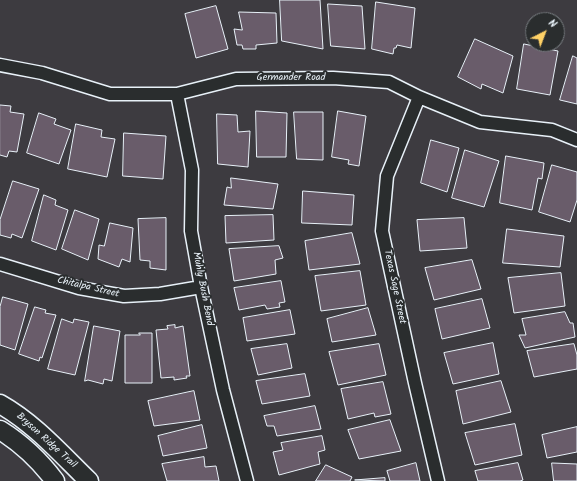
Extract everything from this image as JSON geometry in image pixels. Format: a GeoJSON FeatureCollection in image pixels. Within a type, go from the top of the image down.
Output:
{"type":"FeatureCollection","features":[{"type":"Feature","properties":{"kind":"street","name":"Germander Road"},"geometry":{"type":"LineString","coordinates":[[0,65],[42,73],[110,94],[177,94],[236,78],[333,78],[389,82],[480,122],[552,130],[577,140]]}},
{"type":"Feature","properties":{"kind":"street","name":"Muhly Bush Bend"},"geometry":{"type":"LineString","coordinates":[[177,94],[192,170],[191,231],[201,287],[223,390],[247,481]]}},
{"type":"Feature","properties":{"kind":"street","name":"Texas Sage Street"},"geometry":{"type":"LineString","coordinates":[[419,96],[387,176],[382,231],[438,481]]}},
{"type":"Feature","properties":{"kind":"street","name":"Chitalpa Street"},"geometry":{"type":"LineString","coordinates":[[0,264],[79,288],[124,296],[160,294],[201,287]]}},
{"type":"Feature","properties":{"kind":"street","name":"Bryson Ridge Trail"},"geometry":{"type":"LineString","coordinates":[[0,404],[30,424],[89,481]]}},
{"type":"Feature","properties":{"kind":"street","name":"Bryson Ridge Trail"},"geometry":{"type":"LineString","coordinates":[[0,430],[23,447],[41,464],[55,481]]}},
{"type":"Feature","properties":{"kind":"building"},"geometry":{"type":"Polygon","coordinates":[[[280,0],[320,0],[323,49],[282,41],[280,0]]]}},
{"type":"Feature","properties":{"kind":"building"},"geometry":{"type":"Polygon","coordinates":[[[376,2],[415,8],[411,48],[397,45],[396,48],[394,48],[393,54],[372,49],[376,2]]]}},
{"type":"Feature","properties":{"kind":"building"},"geometry":{"type":"Polygon","coordinates":[[[328,4],[362,6],[365,49],[331,46],[328,4]]]}},
{"type":"Feature","properties":{"kind":"building"},"geometry":{"type":"Polygon","coordinates":[[[216,6],[228,49],[196,58],[185,14],[216,6]]]}},
{"type":"Feature","properties":{"kind":"building"},"geometry":{"type":"Polygon","coordinates":[[[239,12],[276,13],[277,43],[256,45],[256,49],[243,49],[242,45],[237,45],[234,29],[242,30],[239,12]]]}},
{"type":"Feature","properties":{"kind":"building"},"geometry":{"type":"Polygon","coordinates":[[[475,39],[513,56],[503,93],[482,84],[481,89],[458,77],[475,39]]]}},
{"type":"Feature","properties":{"kind":"building"},"geometry":{"type":"Polygon","coordinates":[[[524,44],[525,52],[558,52],[550,95],[517,89],[524,44]]]}},
{"type":"Feature","properties":{"kind":"building"},"geometry":{"type":"Polygon","coordinates":[[[573,56],[577,58],[577,104],[560,100],[573,56]]]}},
{"type":"Feature","properties":{"kind":"building"},"geometry":{"type":"Polygon","coordinates":[[[0,105],[11,106],[10,112],[24,114],[17,152],[9,151],[7,157],[0,155],[0,105]]]}},
{"type":"Feature","properties":{"kind":"building"},"geometry":{"type":"Polygon","coordinates":[[[256,111],[287,113],[286,157],[257,157],[256,111]]]}},
{"type":"Feature","properties":{"kind":"building"},"geometry":{"type":"Polygon","coordinates":[[[338,111],[366,116],[359,166],[348,164],[349,160],[332,157],[338,111]]]}},
{"type":"Feature","properties":{"kind":"building"},"geometry":{"type":"Polygon","coordinates":[[[294,112],[323,112],[323,160],[297,159],[294,112]]]}},
{"type":"Feature","properties":{"kind":"building"},"geometry":{"type":"Polygon","coordinates":[[[39,113],[56,119],[54,124],[71,130],[59,164],[27,153],[39,113]]]}},
{"type":"Feature","properties":{"kind":"building"},"geometry":{"type":"Polygon","coordinates":[[[217,114],[237,115],[238,132],[250,131],[248,167],[218,164],[217,114]]]}},
{"type":"Feature","properties":{"kind":"building"},"geometry":{"type":"Polygon","coordinates":[[[76,124],[102,130],[101,137],[115,139],[107,177],[68,169],[76,124]]]}},
{"type":"Feature","properties":{"kind":"building"},"geometry":{"type":"Polygon","coordinates":[[[124,133],[166,136],[163,179],[123,176],[124,133]]]}},
{"type":"Feature","properties":{"kind":"building"},"geometry":{"type":"Polygon","coordinates":[[[431,140],[459,148],[447,192],[421,183],[431,140]]]}},
{"type":"Feature","properties":{"kind":"building"},"geometry":{"type":"Polygon","coordinates":[[[465,150],[499,161],[484,207],[452,198],[465,150]]]}},
{"type":"Feature","properties":{"kind":"building"},"geometry":{"type":"Polygon","coordinates":[[[506,156],[544,163],[542,179],[538,178],[532,210],[500,203],[506,156]]]}},
{"type":"Feature","properties":{"kind":"building"},"geometry":{"type":"Polygon","coordinates":[[[552,165],[577,172],[577,200],[570,222],[539,212],[552,165]]]}},
{"type":"Feature","properties":{"kind":"building"},"geometry":{"type":"Polygon","coordinates":[[[231,178],[278,184],[273,209],[224,205],[227,187],[231,188],[231,178]]]}},
{"type":"Feature","properties":{"kind":"building"},"geometry":{"type":"Polygon","coordinates":[[[13,181],[39,189],[22,238],[12,234],[11,238],[0,235],[0,220],[13,181]]]}},
{"type":"Feature","properties":{"kind":"building"},"geometry":{"type":"Polygon","coordinates":[[[303,191],[354,195],[352,225],[302,223],[303,191]]]}},
{"type":"Feature","properties":{"kind":"building"},"geometry":{"type":"Polygon","coordinates":[[[44,195],[56,200],[55,205],[68,210],[56,250],[32,241],[44,195]]]}},
{"type":"Feature","properties":{"kind":"building"},"geometry":{"type":"Polygon","coordinates":[[[75,210],[99,219],[88,260],[62,249],[75,210]]]}},
{"type":"Feature","properties":{"kind":"building"},"geometry":{"type":"Polygon","coordinates":[[[273,215],[274,240],[226,243],[225,216],[273,215]]]}},
{"type":"Feature","properties":{"kind":"building"},"geometry":{"type":"Polygon","coordinates":[[[166,218],[166,270],[150,268],[150,261],[140,260],[138,219],[166,218]]]}},
{"type":"Feature","properties":{"kind":"building"},"geometry":{"type":"Polygon","coordinates":[[[464,218],[467,248],[420,251],[417,220],[464,218]]]}},
{"type":"Feature","properties":{"kind":"building"},"geometry":{"type":"Polygon","coordinates":[[[110,223],[133,228],[130,262],[122,259],[119,267],[98,259],[99,245],[104,246],[110,223]]]}},
{"type":"Feature","properties":{"kind":"building"},"geometry":{"type":"Polygon","coordinates":[[[507,229],[564,236],[560,267],[503,263],[507,229]]]}},
{"type":"Feature","properties":{"kind":"building"},"geometry":{"type":"Polygon","coordinates":[[[352,233],[360,264],[309,270],[305,241],[352,233]]]}},
{"type":"Feature","properties":{"kind":"building"},"geometry":{"type":"Polygon","coordinates":[[[279,246],[283,258],[275,260],[276,274],[234,281],[229,249],[279,246]]]}},
{"type":"Feature","properties":{"kind":"building"},"geometry":{"type":"Polygon","coordinates":[[[472,260],[481,289],[434,300],[425,268],[472,260]]]}},
{"type":"Feature","properties":{"kind":"building"},"geometry":{"type":"Polygon","coordinates":[[[360,271],[366,305],[321,311],[315,276],[360,271]]]}},
{"type":"Feature","properties":{"kind":"building"},"geometry":{"type":"Polygon","coordinates":[[[561,273],[565,306],[514,313],[508,278],[561,273]]]}},
{"type":"Feature","properties":{"kind":"building"},"geometry":{"type":"Polygon","coordinates":[[[281,281],[285,302],[279,303],[280,307],[267,309],[265,305],[239,310],[234,288],[281,281]]]}},
{"type":"Feature","properties":{"kind":"building"},"geometry":{"type":"Polygon","coordinates":[[[3,297],[28,304],[15,350],[0,345],[0,307],[3,297]]]}},
{"type":"Feature","properties":{"kind":"building"},"geometry":{"type":"Polygon","coordinates":[[[482,299],[490,328],[442,339],[435,309],[482,299]]]}},
{"type":"Feature","properties":{"kind":"building"},"geometry":{"type":"Polygon","coordinates":[[[35,307],[46,310],[45,313],[56,315],[42,358],[40,357],[39,361],[19,354],[35,307]]]}},
{"type":"Feature","properties":{"kind":"building"},"geometry":{"type":"Polygon","coordinates":[[[368,308],[376,335],[332,342],[327,319],[368,308]]]}},
{"type":"Feature","properties":{"kind":"building"},"geometry":{"type":"Polygon","coordinates":[[[290,310],[295,334],[247,341],[243,318],[290,310]]]}},
{"type":"Feature","properties":{"kind":"building"},"geometry":{"type":"Polygon","coordinates":[[[565,312],[570,323],[573,323],[575,337],[525,348],[519,335],[526,335],[522,319],[565,312]]]}},
{"type":"Feature","properties":{"kind":"building"},"geometry":{"type":"Polygon","coordinates":[[[62,319],[73,323],[74,319],[89,322],[75,375],[48,369],[62,319]]]}},
{"type":"Feature","properties":{"kind":"building"},"geometry":{"type":"Polygon","coordinates":[[[175,325],[175,328],[183,326],[190,376],[186,376],[187,378],[174,380],[174,377],[161,378],[156,330],[168,329],[167,326],[175,325]]]}},
{"type":"Feature","properties":{"kind":"building"},"geometry":{"type":"Polygon","coordinates":[[[94,326],[120,331],[112,381],[104,379],[103,384],[88,380],[85,381],[94,326]]]}},
{"type":"Feature","properties":{"kind":"building"},"geometry":{"type":"Polygon","coordinates":[[[139,333],[152,333],[152,383],[125,383],[125,335],[140,335],[139,333]]]}},
{"type":"Feature","properties":{"kind":"building"},"geometry":{"type":"Polygon","coordinates":[[[493,343],[499,374],[453,384],[444,353],[493,343]]]}},
{"type":"Feature","properties":{"kind":"building"},"geometry":{"type":"Polygon","coordinates":[[[287,344],[292,368],[258,375],[251,349],[287,344]]]}},
{"type":"Feature","properties":{"kind":"building"},"geometry":{"type":"Polygon","coordinates":[[[379,344],[386,375],[338,385],[329,352],[379,344]]]}},
{"type":"Feature","properties":{"kind":"building"},"geometry":{"type":"Polygon","coordinates":[[[574,344],[577,355],[577,369],[534,377],[527,351],[574,344]]]}},
{"type":"Feature","properties":{"kind":"building"},"geometry":{"type":"Polygon","coordinates":[[[305,374],[310,396],[262,404],[256,381],[305,374]]]}},
{"type":"Feature","properties":{"kind":"building"},"geometry":{"type":"Polygon","coordinates":[[[501,381],[511,412],[463,424],[456,391],[501,381]]]}},
{"type":"Feature","properties":{"kind":"building"},"geometry":{"type":"Polygon","coordinates":[[[383,382],[391,414],[375,417],[374,413],[348,419],[341,389],[383,382]]]}},
{"type":"Feature","properties":{"kind":"building"},"geometry":{"type":"Polygon","coordinates":[[[194,391],[200,420],[154,426],[148,401],[194,391]]]}},
{"type":"Feature","properties":{"kind":"building"},"geometry":{"type":"Polygon","coordinates":[[[315,406],[321,429],[277,436],[274,426],[267,426],[264,416],[315,406]]]}},
{"type":"Feature","properties":{"kind":"building"},"geometry":{"type":"Polygon","coordinates":[[[390,420],[401,451],[359,459],[348,430],[390,420]]]}},
{"type":"Feature","properties":{"kind":"building"},"geometry":{"type":"Polygon","coordinates":[[[515,424],[522,455],[475,465],[465,433],[515,424]]]}},
{"type":"Feature","properties":{"kind":"building"},"geometry":{"type":"Polygon","coordinates":[[[202,425],[207,448],[163,456],[158,436],[202,425]]]}},
{"type":"Feature","properties":{"kind":"building"},"geometry":{"type":"Polygon","coordinates":[[[577,427],[577,452],[547,458],[542,435],[577,427]]]}},
{"type":"Feature","properties":{"kind":"building"},"geometry":{"type":"Polygon","coordinates":[[[322,436],[325,450],[318,452],[320,464],[279,475],[273,452],[283,450],[281,443],[322,436]]]}},
{"type":"Feature","properties":{"kind":"building"},"geometry":{"type":"Polygon","coordinates":[[[204,457],[205,467],[216,466],[219,481],[167,481],[162,464],[204,457]]]}},
{"type":"Feature","properties":{"kind":"building"},"geometry":{"type":"Polygon","coordinates":[[[416,463],[420,481],[390,481],[387,471],[416,463]]]}},
{"type":"Feature","properties":{"kind":"building"},"geometry":{"type":"Polygon","coordinates":[[[518,463],[523,480],[478,481],[475,471],[518,463]]]}},
{"type":"Feature","properties":{"kind":"building"},"geometry":{"type":"Polygon","coordinates":[[[552,463],[577,464],[577,481],[554,481],[552,463]]]}},
{"type":"Feature","properties":{"kind":"building"},"geometry":{"type":"Polygon","coordinates":[[[326,465],[352,477],[350,481],[316,481],[326,465]]]}},
{"type":"Feature","properties":{"kind":"building"},"geometry":{"type":"Polygon","coordinates":[[[385,478],[385,481],[355,480],[385,478]]]}}]}
